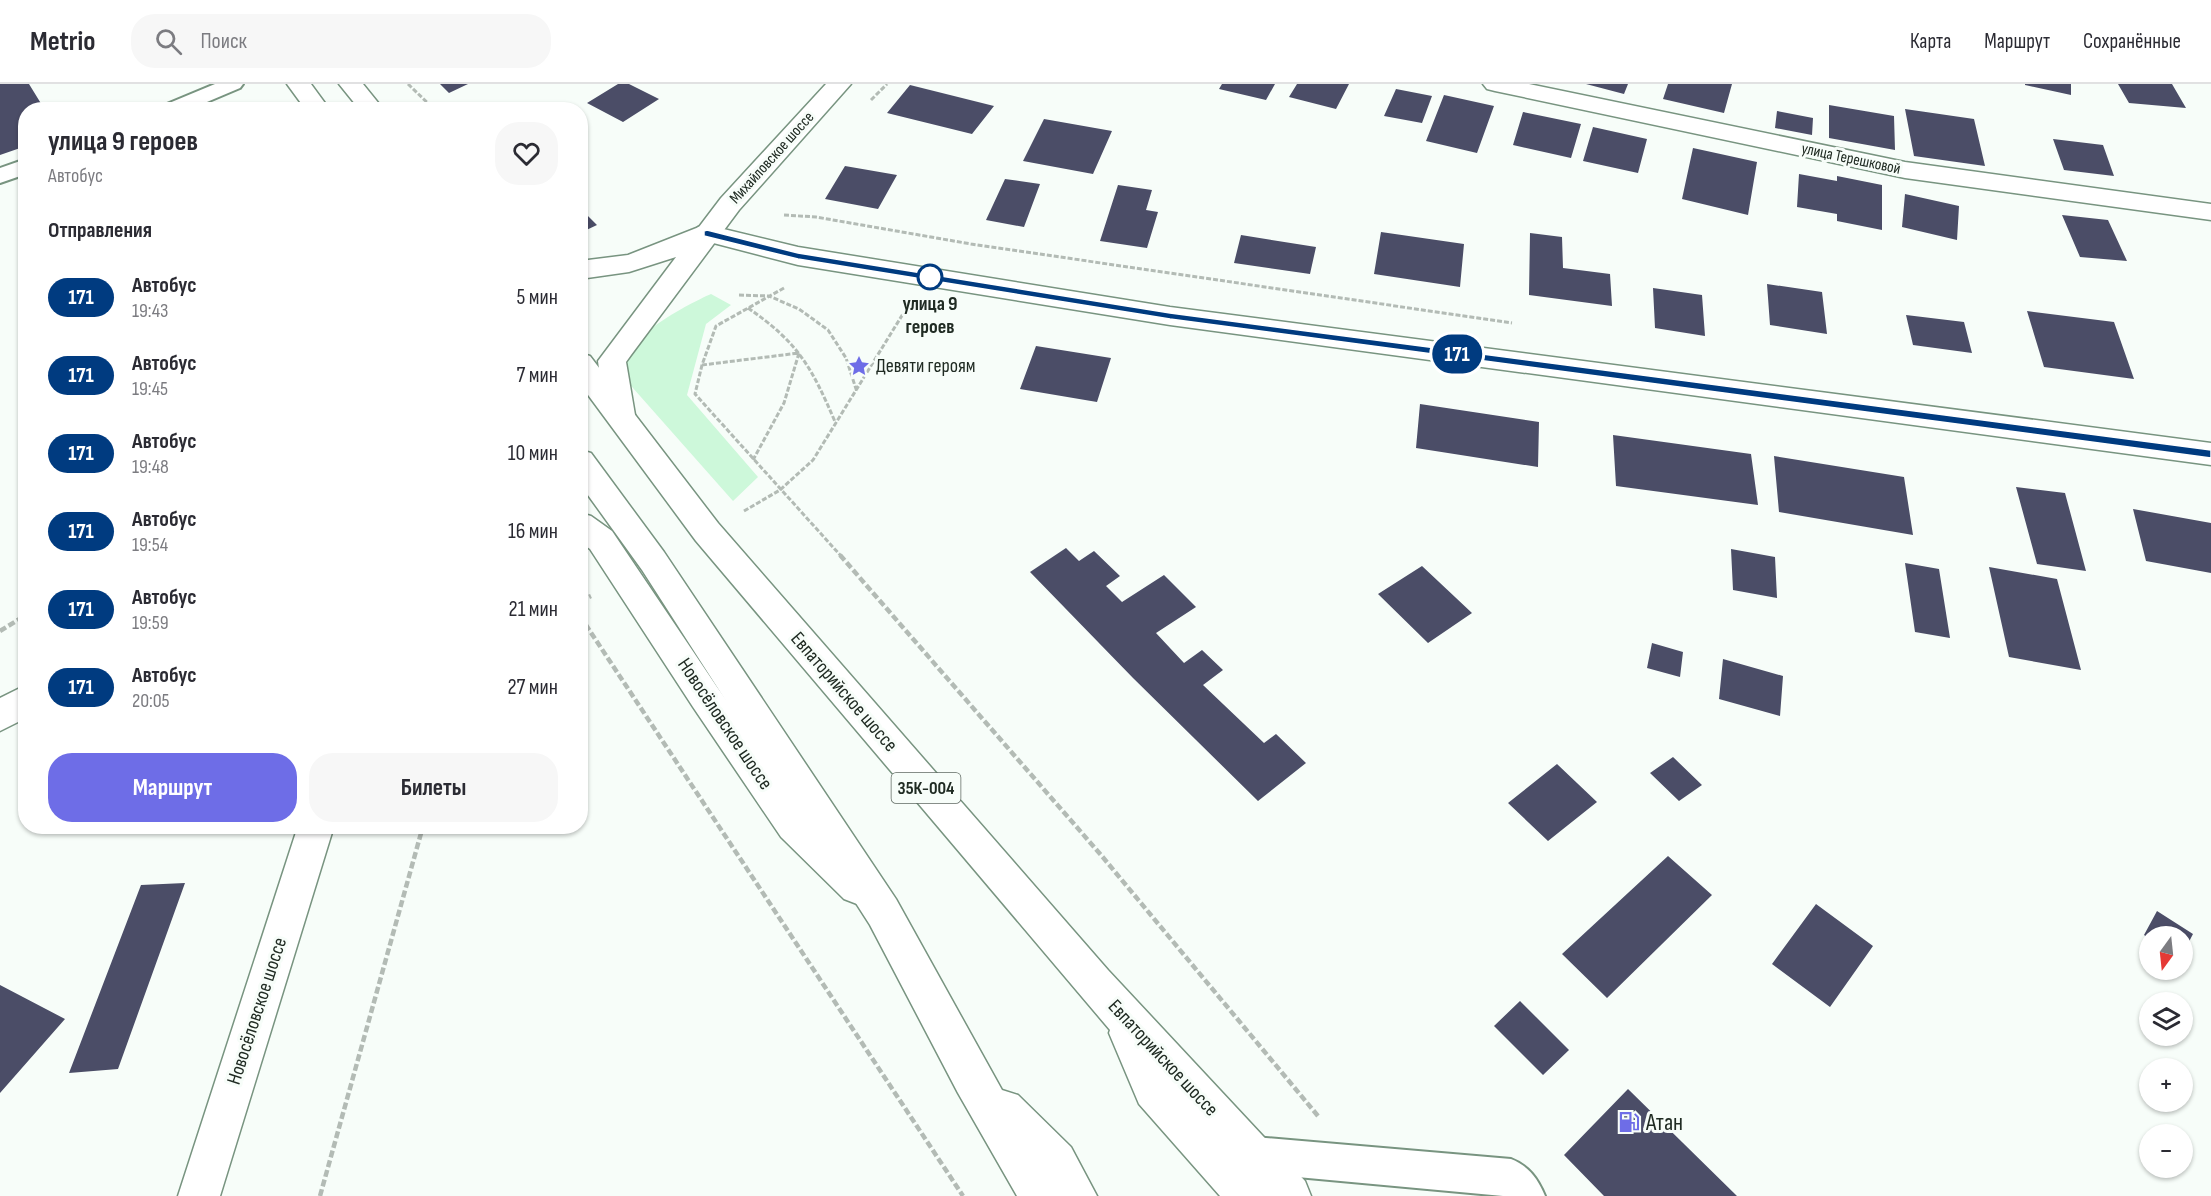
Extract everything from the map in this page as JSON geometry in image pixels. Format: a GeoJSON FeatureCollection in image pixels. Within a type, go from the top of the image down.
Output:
{"type":"FeatureCollection","features":[{"type":"Feature","properties":{"kind":"main road"},"geometry":{"type":"LineString","coordinates":[[299,84],[313,102]]}},
{"type":"Feature","properties":{"kind":"main road"},"geometry":{"type":"LineString","coordinates":[[351,84],[366,102]]}},
{"type":"Feature","properties":{"kind":"main road","name":"Михайловское шоссе"},"geometry":{"type":"LineString","coordinates":[[620,415],[612,361],[707,233],[839,84]]}},
{"type":"Feature","properties":{"kind":"main road","name":"улица Терешковой"},"geometry":{"type":"LineString","coordinates":[[1495,84],[1905,170],[2211,212]]}},
{"type":"Feature","properties":{"kind":"main road"},"geometry":{"type":"LineString","coordinates":[[707,233],[798,256],[1170,316],[2211,454]]}},
{"type":"Feature","properties":{"kind":"main road","name":"Михайловское шоссе"},"geometry":{"type":"LineString","coordinates":[[588,270],[630,265],[654,257],[707,233]]}},
{"type":"Feature","properties":{"kind":"main road","name":"Евпаторийское шоссе"},"geometry":{"type":"LineString","coordinates":[[588,373],[707,532],[1121,1014],[1290,1196]]}},
{"type":"Feature","properties":{"kind":"main road"},"geometry":{"type":"LineString","coordinates":[[588,471],[652,561],[883,912],[972,1079],[1041,1196]]}},
{"type":"Feature","properties":{"kind":"main road","name":"Новосёловское шоссе"},"geometry":{"type":"LineString","coordinates":[[588,531],[601,540],[705,697],[794,825],[883,912]]}},
{"type":"Feature","properties":{"kind":"main road"},"geometry":{"type":"LineString","coordinates":[[0,716],[18,705]]}},
{"type":"Feature","properties":{"kind":"main road","name":"Новосёловское шоссе"},"geometry":{"type":"LineString","coordinates":[[199,1196],[313,834]]}},
{"type":"Feature","properties":{"kind":"main road"},"geometry":{"type":"LineString","coordinates":[[1121,1014],[1153,1090],[1249,1196]]}},
{"type":"Feature","properties":{"kind":"main road"},"geometry":{"type":"LineString","coordinates":[[972,1079],[1056,1162],[1076,1196]]}},
{"type":"Feature","properties":{"kind":"lane"},"geometry":{"type":"LineString","coordinates":[[189,102],[233,84]]}},
{"type":"Feature","properties":{"kind":"lane"},"geometry":{"type":"LineString","coordinates":[[0,176],[18,169]]}},
{"type":"Feature","properties":{"kind":"lane"},"geometry":{"type":"LineString","coordinates":[[1254,1155],[1511,1178],[1527,1196]]}},
{"type":"Feature","properties":{"kind":"path"},"geometry":{"type":"LineString","coordinates":[[408,84],[427,102]]}},
{"type":"Feature","properties":{"kind":"path"},"geometry":{"type":"LineString","coordinates":[[816,217],[971,244],[1515,323]]}},
{"type":"Feature","properties":{"kind":"path"},"geometry":{"type":"LineString","coordinates":[[779,290],[716,326],[702,365],[695,394],[896,617],[1093,846],[1357,1164]]}},
{"type":"Feature","properties":{"kind":"path"},"geometry":{"type":"LineString","coordinates":[[739,295],[769,296],[799,309],[828,330],[846,358],[857,393]]}},
{"type":"Feature","properties":{"kind":"path"},"geometry":{"type":"LineString","coordinates":[[748,308],[779,329],[799,353],[819,385],[836,425]]}},
{"type":"Feature","properties":{"kind":"path"},"geometry":{"type":"LineString","coordinates":[[744,511],[780,490],[813,460],[857,393],[907,308]]}},
{"type":"Feature","properties":{"kind":"path"},"geometry":{"type":"LineString","coordinates":[[702,365],[799,353]]}},
{"type":"Feature","properties":{"kind":"path"},"geometry":{"type":"LineString","coordinates":[[753,460],[784,403],[799,353]]}},
{"type":"Feature","properties":{"kind":"path"},"geometry":{"type":"LineString","coordinates":[[0,631],[18,620]]}},
{"type":"Feature","properties":{"kind":"path"},"geometry":{"type":"LineString","coordinates":[[588,628],[963,1196]]}},
{"type":"Feature","properties":{"kind":"path"},"geometry":{"type":"LineString","coordinates":[[320,1196],[421,834]]}},
{"type":"Feature","properties":{"kind":"green space"},"geometry":{"type":"Polygon","coordinates":[[[711,294],[731,305],[706,324],[687,395],[758,477],[733,501],[625,379],[624,361],[637,341],[661,321],[711,294]]]}},
{"type":"Feature","properties":{"kind":"building"},"geometry":{"type":"Polygon","coordinates":[[[0,84],[29,84],[40,102],[18,102],[18,149],[0,155],[0,84]]]}},
{"type":"Feature","properties":{"kind":"building"},"geometry":{"type":"Polygon","coordinates":[[[440,84],[468,84],[449,93],[440,84]]]}},
{"type":"Feature","properties":{"kind":"building"},"geometry":{"type":"Polygon","coordinates":[[[618,84],[629,84],[659,99],[623,122],[588,102],[618,84]]]}},
{"type":"Feature","properties":{"kind":"building"},"geometry":{"type":"Polygon","coordinates":[[[1222,84],[1275,84],[1266,100],[1219,89],[1222,84]]]}},
{"type":"Feature","properties":{"kind":"building"},"geometry":{"type":"Polygon","coordinates":[[[1297,84],[1349,84],[1336,109],[1289,97],[1297,84]]]}},
{"type":"Feature","properties":{"kind":"building"},"geometry":{"type":"Polygon","coordinates":[[[1586,84],[1628,84],[1624,94],[1586,84]]]}},
{"type":"Feature","properties":{"kind":"building"},"geometry":{"type":"Polygon","coordinates":[[[1668,84],[1732,84],[1724,113],[1663,99],[1668,84]]]}},
{"type":"Feature","properties":{"kind":"building"},"geometry":{"type":"Polygon","coordinates":[[[2071,84],[2071,95],[2025,85],[2071,84]]]}},
{"type":"Feature","properties":{"kind":"building"},"geometry":{"type":"Polygon","coordinates":[[[2118,84],[2172,84],[2186,108],[2129,103],[2118,84]]]}},
{"type":"Feature","properties":{"kind":"building"},"geometry":{"type":"Polygon","coordinates":[[[910,85],[994,106],[972,134],[887,113],[910,85]]]}},
{"type":"Feature","properties":{"kind":"building"},"geometry":{"type":"Polygon","coordinates":[[[1396,89],[1432,96],[1422,123],[1384,116],[1396,89]]]}},
{"type":"Feature","properties":{"kind":"building"},"geometry":{"type":"Polygon","coordinates":[[[1444,95],[1494,106],[1477,153],[1426,141],[1444,95]]]}},
{"type":"Feature","properties":{"kind":"building"},"geometry":{"type":"Polygon","coordinates":[[[1829,105],[1894,116],[1895,150],[1829,138],[1829,105]]]}},
{"type":"Feature","properties":{"kind":"building"},"geometry":{"type":"Polygon","coordinates":[[[1905,109],[1974,119],[1985,166],[1914,156],[1905,109]]]}},
{"type":"Feature","properties":{"kind":"building"},"geometry":{"type":"Polygon","coordinates":[[[1777,111],[1813,118],[1812,135],[1775,128],[1777,111]]]}},
{"type":"Feature","properties":{"kind":"building"},"geometry":{"type":"Polygon","coordinates":[[[1523,112],[1581,124],[1571,158],[1513,145],[1523,112]]]}},
{"type":"Feature","properties":{"kind":"building"},"geometry":{"type":"Polygon","coordinates":[[[1044,119],[1112,131],[1093,174],[1023,161],[1044,119]]]}},
{"type":"Feature","properties":{"kind":"building"},"geometry":{"type":"Polygon","coordinates":[[[1593,127],[1647,139],[1638,173],[1583,161],[1593,127]]]}},
{"type":"Feature","properties":{"kind":"building"},"geometry":{"type":"Polygon","coordinates":[[[2053,139],[2103,145],[2114,176],[2064,170],[2053,139]]]}},
{"type":"Feature","properties":{"kind":"building"},"geometry":{"type":"Polygon","coordinates":[[[1693,148],[1757,162],[1748,215],[1682,199],[1693,148]]]}},
{"type":"Feature","properties":{"kind":"building"},"geometry":{"type":"Polygon","coordinates":[[[845,166],[897,175],[878,209],[825,199],[845,166]]]}},
{"type":"Feature","properties":{"kind":"building"},"geometry":{"type":"Polygon","coordinates":[[[1799,174],[1837,181],[1837,176],[1882,185],[1882,230],[1837,221],[1837,214],[1797,207],[1799,174]]]}},
{"type":"Feature","properties":{"kind":"building"},"geometry":{"type":"Polygon","coordinates":[[[1005,179],[1040,184],[1024,227],[986,220],[1005,179]]]}},
{"type":"Feature","properties":{"kind":"building"},"geometry":{"type":"Polygon","coordinates":[[[1118,185],[1152,190],[1146,210],[1158,212],[1147,248],[1100,241],[1118,185]]]}},
{"type":"Feature","properties":{"kind":"building"},"geometry":{"type":"Polygon","coordinates":[[[1905,194],[1959,206],[1957,240],[1902,227],[1905,194]]]}},
{"type":"Feature","properties":{"kind":"building"},"geometry":{"type":"Polygon","coordinates":[[[2062,215],[2108,220],[2127,261],[2080,257],[2062,215]]]}},
{"type":"Feature","properties":{"kind":"building"},"geometry":{"type":"Polygon","coordinates":[[[588,216],[597,225],[588,229],[588,216]]]}},
{"type":"Feature","properties":{"kind":"building"},"geometry":{"type":"Polygon","coordinates":[[[1381,232],[1464,244],[1460,287],[1374,274],[1381,232]]]}},
{"type":"Feature","properties":{"kind":"building"},"geometry":{"type":"Polygon","coordinates":[[[1530,233],[1562,237],[1563,268],[1610,274],[1612,306],[1529,295],[1530,233]]]}},
{"type":"Feature","properties":{"kind":"building"},"geometry":{"type":"Polygon","coordinates":[[[1241,235],[1316,247],[1310,274],[1234,263],[1241,235]]]}},
{"type":"Feature","properties":{"kind":"building"},"geometry":{"type":"Polygon","coordinates":[[[1767,284],[1822,292],[1827,334],[1770,325],[1767,284]]]}},
{"type":"Feature","properties":{"kind":"building"},"geometry":{"type":"Polygon","coordinates":[[[1653,288],[1702,295],[1705,336],[1655,328],[1653,288]]]}},
{"type":"Feature","properties":{"kind":"building"},"geometry":{"type":"Polygon","coordinates":[[[2027,311],[2114,322],[2134,379],[2044,367],[2027,311]]]}},
{"type":"Feature","properties":{"kind":"building"},"geometry":{"type":"Polygon","coordinates":[[[1906,315],[1964,322],[1972,353],[1913,345],[1906,315]]]}},
{"type":"Feature","properties":{"kind":"building"},"geometry":{"type":"Polygon","coordinates":[[[1036,346],[1111,358],[1097,402],[1020,389],[1036,346]]]}},
{"type":"Feature","properties":{"kind":"building"},"geometry":{"type":"Polygon","coordinates":[[[1420,404],[1539,422],[1538,467],[1416,448],[1420,404]]]}},
{"type":"Feature","properties":{"kind":"building"},"geometry":{"type":"Polygon","coordinates":[[[1613,435],[1751,454],[1758,505],[1616,486],[1613,435]]]}},
{"type":"Feature","properties":{"kind":"building"},"geometry":{"type":"Polygon","coordinates":[[[1774,456],[1904,477],[1913,535],[1779,512],[1774,456]]]}},
{"type":"Feature","properties":{"kind":"building"},"geometry":{"type":"Polygon","coordinates":[[[2016,487],[2065,493],[2086,571],[2037,564],[2016,487]]]}},
{"type":"Feature","properties":{"kind":"building"},"geometry":{"type":"Polygon","coordinates":[[[2133,509],[2211,523],[2211,573],[2146,561],[2133,509]]]}},
{"type":"Feature","properties":{"kind":"building"},"geometry":{"type":"Polygon","coordinates":[[[1066,548],[1079,561],[1094,551],[1120,576],[1106,586],[1122,602],[1164,575],[1196,607],[1156,633],[1184,663],[1202,650],[1223,670],[1203,685],[1264,743],[1276,734],[1306,763],[1258,801],[1030,572],[1066,548]]]}},
{"type":"Feature","properties":{"kind":"building"},"geometry":{"type":"Polygon","coordinates":[[[1731,549],[1775,557],[1777,598],[1733,590],[1731,549]]]}},
{"type":"Feature","properties":{"kind":"building"},"geometry":{"type":"Polygon","coordinates":[[[1905,563],[1939,569],[1950,638],[1915,632],[1905,563]]]}},
{"type":"Feature","properties":{"kind":"building"},"geometry":{"type":"Polygon","coordinates":[[[1422,566],[1472,613],[1428,643],[1378,594],[1422,566]]]}},
{"type":"Feature","properties":{"kind":"building"},"geometry":{"type":"Polygon","coordinates":[[[1989,567],[2057,579],[2081,670],[2009,657],[1989,567]]]}},
{"type":"Feature","properties":{"kind":"building"},"geometry":{"type":"Polygon","coordinates":[[[1652,643],[1683,652],[1680,677],[1647,668],[1652,643]]]}},
{"type":"Feature","properties":{"kind":"building"},"geometry":{"type":"Polygon","coordinates":[[[1723,659],[1783,676],[1780,716],[1719,699],[1723,659]]]}},
{"type":"Feature","properties":{"kind":"building"},"geometry":{"type":"Polygon","coordinates":[[[1673,757],[1702,785],[1679,801],[1650,773],[1673,757]]]}},
{"type":"Feature","properties":{"kind":"building"},"geometry":{"type":"Polygon","coordinates":[[[1557,764],[1597,802],[1548,841],[1508,803],[1557,764]]]}},
{"type":"Feature","properties":{"kind":"building"},"geometry":{"type":"Polygon","coordinates":[[[1668,856],[1712,895],[1607,998],[1562,954],[1668,856]]]}},
{"type":"Feature","properties":{"kind":"building"},"geometry":{"type":"Polygon","coordinates":[[[185,883],[118,1069],[69,1073],[141,885],[185,883]]]}},
{"type":"Feature","properties":{"kind":"building"},"geometry":{"type":"Polygon","coordinates":[[[1816,904],[1873,946],[1830,1007],[1772,964],[1816,904]]]}},
{"type":"Feature","properties":{"kind":"building"},"geometry":{"type":"Polygon","coordinates":[[[2157,911],[2180,926],[2149,926],[2157,911]]]}},
{"type":"Feature","properties":{"kind":"building"},"geometry":{"type":"Polygon","coordinates":[[[0,985],[65,1019],[0,1093],[0,985]]]}},
{"type":"Feature","properties":{"kind":"building"},"geometry":{"type":"Polygon","coordinates":[[[1520,1001],[1569,1050],[1543,1075],[1494,1026],[1520,1001]]]}},
{"type":"Feature","properties":{"kind":"building","name":"Атан"},"geometry":{"type":"Polygon","coordinates":[[[1628,1089],[1737,1196],[1604,1196],[1564,1155],[1628,1089]]]}},
{"type":"Feature","properties":{"kind":"bus line","name":"171"},"geometry":{"type":"LineString","coordinates":[[707,233],[798,256],[1170,316],[2211,454]]}},
{"type":"Feature","properties":{"kind":"place","name":"улица 9 героев"},"geometry":{"type":"Point","coordinates":[930,277]}},
{"type":"Feature","properties":{"kind":"place","name":"Девяти героям"},"geometry":{"type":"Point","coordinates":[859,366]}},
{"type":"Feature","properties":{"kind":"place","name":"Атан"},"geometry":{"type":"Point","coordinates":[1629,1122]}}]}
